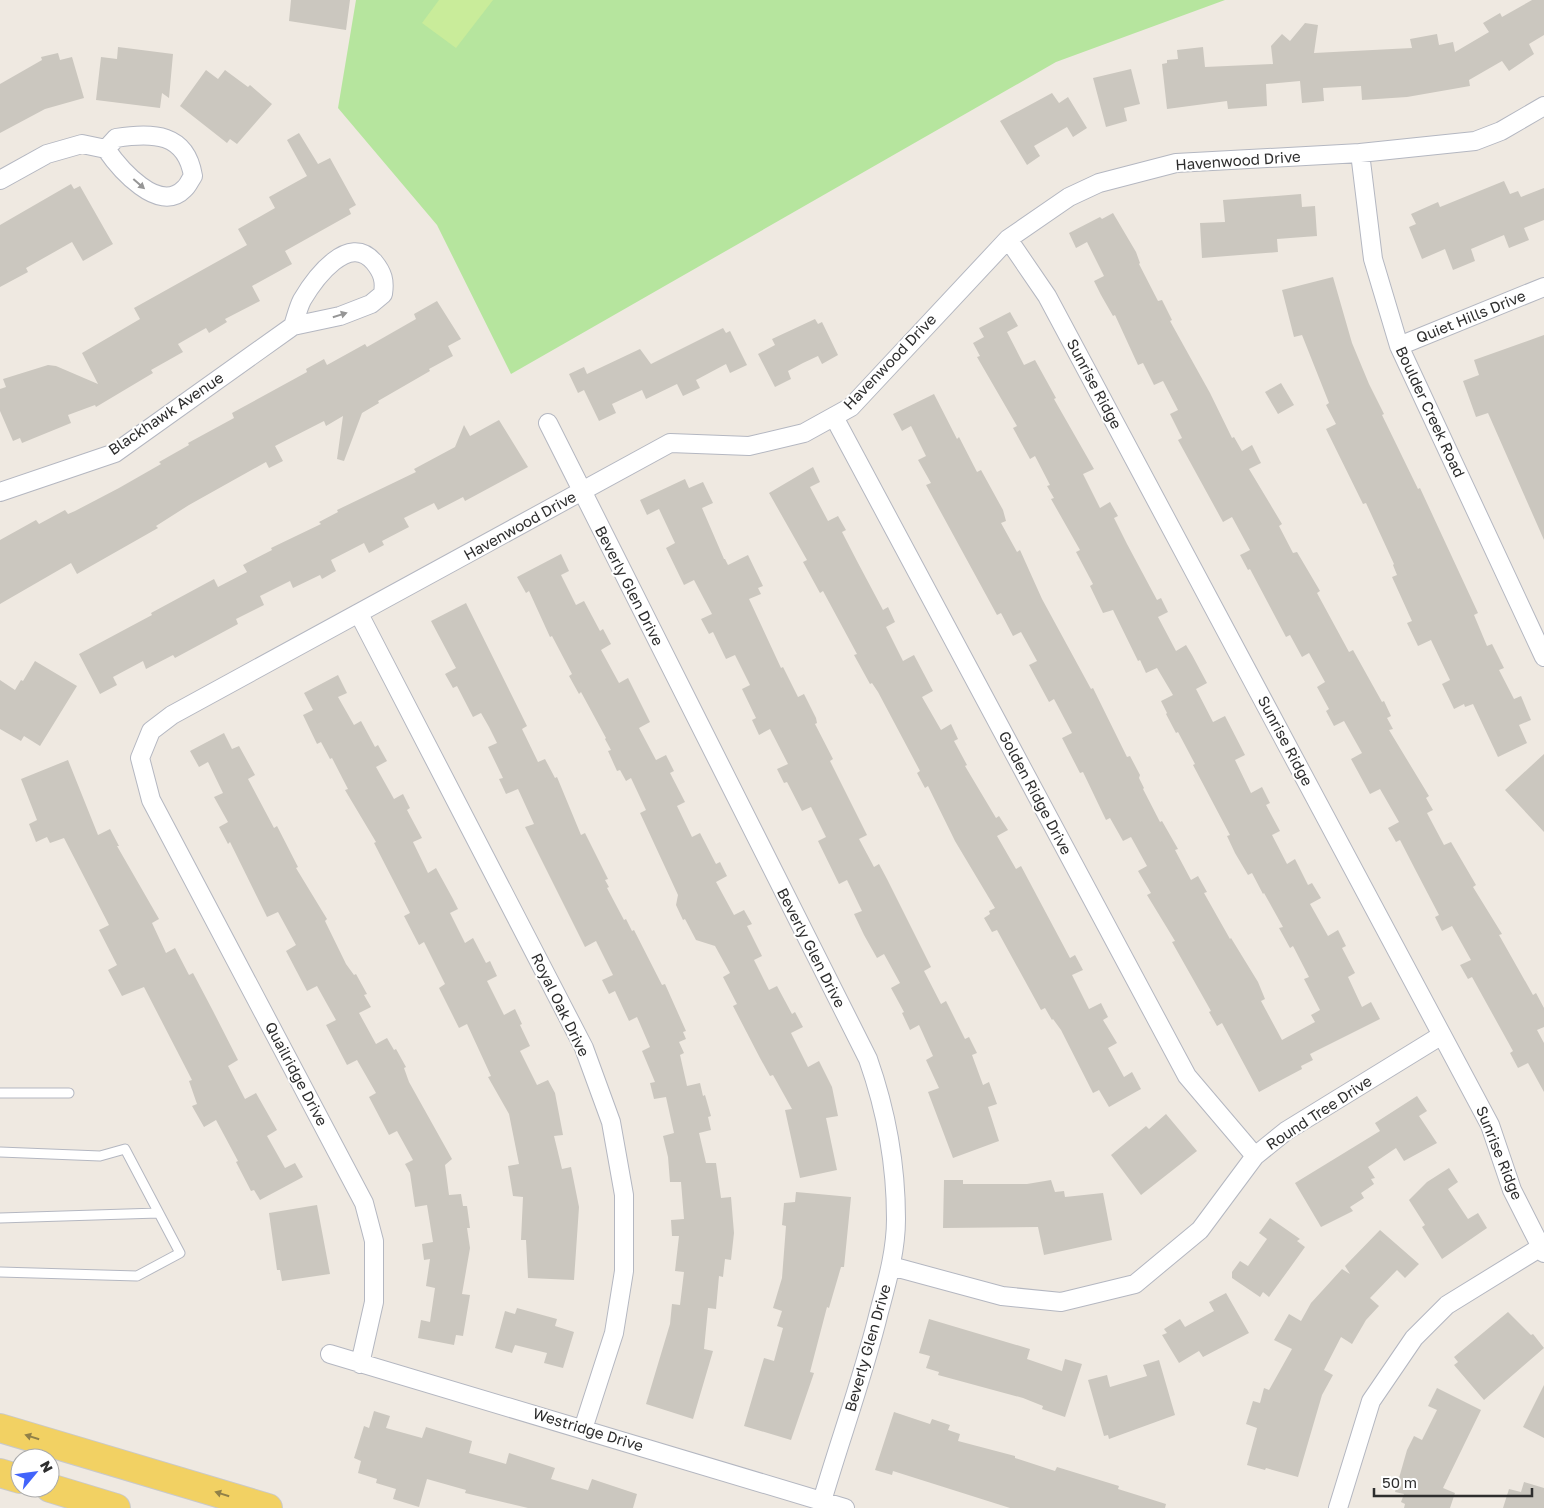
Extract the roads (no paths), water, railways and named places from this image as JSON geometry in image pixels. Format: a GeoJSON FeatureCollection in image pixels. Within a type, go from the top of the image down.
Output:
{"type":"FeatureCollection","features":[{"type":"Feature","properties":{"kind":"main road"},"geometry":{"type":"LineString","coordinates":[[0,1428],[268,1508]]}},
{"type":"Feature","properties":{"kind":"main road"},"geometry":{"type":"LineString","coordinates":[[60,1491],[116,1508]]}},
{"type":"Feature","properties":{"kind":"street","name":"Havenwood Drive"},"geometry":{"type":"LineString","coordinates":[[151,800],[140,758],[151,731],[172,715],[670,444],[749,446],[804,433],[834,417],[851,407],[1008,239],[1068,197],[1099,183],[1176,163],[1360,153],[1475,140],[1501,131],[1544,106]]}},
{"type":"Feature","properties":{"kind":"street"},"geometry":{"type":"LineString","coordinates":[[0,180],[47,154],[82,144],[106,149],[117,165],[151,194],[167,197],[184,191],[193,176],[190,160],[180,145],[165,138],[128,136],[116,138],[106,149]]}},
{"type":"Feature","properties":{"kind":"street","name":"Boulder Creek Road"},"geometry":{"type":"LineString","coordinates":[[1360,153],[1373,258],[1399,346],[1544,657]]}},
{"type":"Feature","properties":{"kind":"street","name":"Sunrise Ridge"},"geometry":{"type":"LineString","coordinates":[[1008,239],[1047,296],[1490,1125],[1512,1190],[1543,1250]]}},
{"type":"Feature","properties":{"kind":"street","name":"Blackhawk Avenue"},"geometry":{"type":"LineString","coordinates":[[0,492],[115,453],[293,326],[340,316],[371,304],[383,294],[385,281],[379,268],[363,253],[351,252],[337,259],[324,270],[302,301],[293,326]]}},
{"type":"Feature","properties":{"kind":"street","name":"Quiet Hills Drive"},"geometry":{"type":"LineString","coordinates":[[1399,346],[1544,287]]}},
{"type":"Feature","properties":{"kind":"street","name":"Golden Ridge Drive"},"geometry":{"type":"LineString","coordinates":[[834,417],[1187,1076],[1255,1156]]}},
{"type":"Feature","properties":{"kind":"street","name":"Beverly Glen Drive"},"geometry":{"type":"LineString","coordinates":[[548,423],[868,1059],[879,1091],[892,1161],[896,1220],[891,1266],[870,1349],[821,1504]]}},
{"type":"Feature","properties":{"kind":"street","name":"Royal Oak Drive"},"geometry":{"type":"LineString","coordinates":[[359,614],[584,1048],[611,1122],[624,1194],[624,1271],[614,1333],[584,1429]]}},
{"type":"Feature","properties":{"kind":"street","name":"Quailridge Drive"},"geometry":{"type":"LineString","coordinates":[[151,800],[364,1203],[374,1241],[374,1302],[360,1364]]}},
{"type":"Feature","properties":{"kind":"street","name":"Round Tree Drive"},"geometry":{"type":"LineString","coordinates":[[891,1266],[1002,1296],[1061,1302],[1135,1284],[1200,1230],[1255,1156],[1286,1131],[1442,1035]]}},
{"type":"Feature","properties":{"kind":"street"},"geometry":{"type":"LineString","coordinates":[[1338,1508],[1371,1400],[1414,1338],[1447,1305],[1543,1250]]}},
{"type":"Feature","properties":{"kind":"street","name":"Westridge Drive"},"geometry":{"type":"LineString","coordinates":[[330,1354],[584,1429],[821,1504],[845,1508]]}},
{"type":"Feature","properties":{"kind":"lane"},"geometry":{"type":"LineString","coordinates":[[0,1093],[69,1093]]}},
{"type":"Feature","properties":{"kind":"lane"},"geometry":{"type":"LineString","coordinates":[[0,1152],[100,1156],[125,1149],[180,1252],[137,1276],[0,1272]]}},
{"type":"Feature","properties":{"kind":"lane"},"geometry":{"type":"LineString","coordinates":[[0,1218],[158,1213]]}}]}
